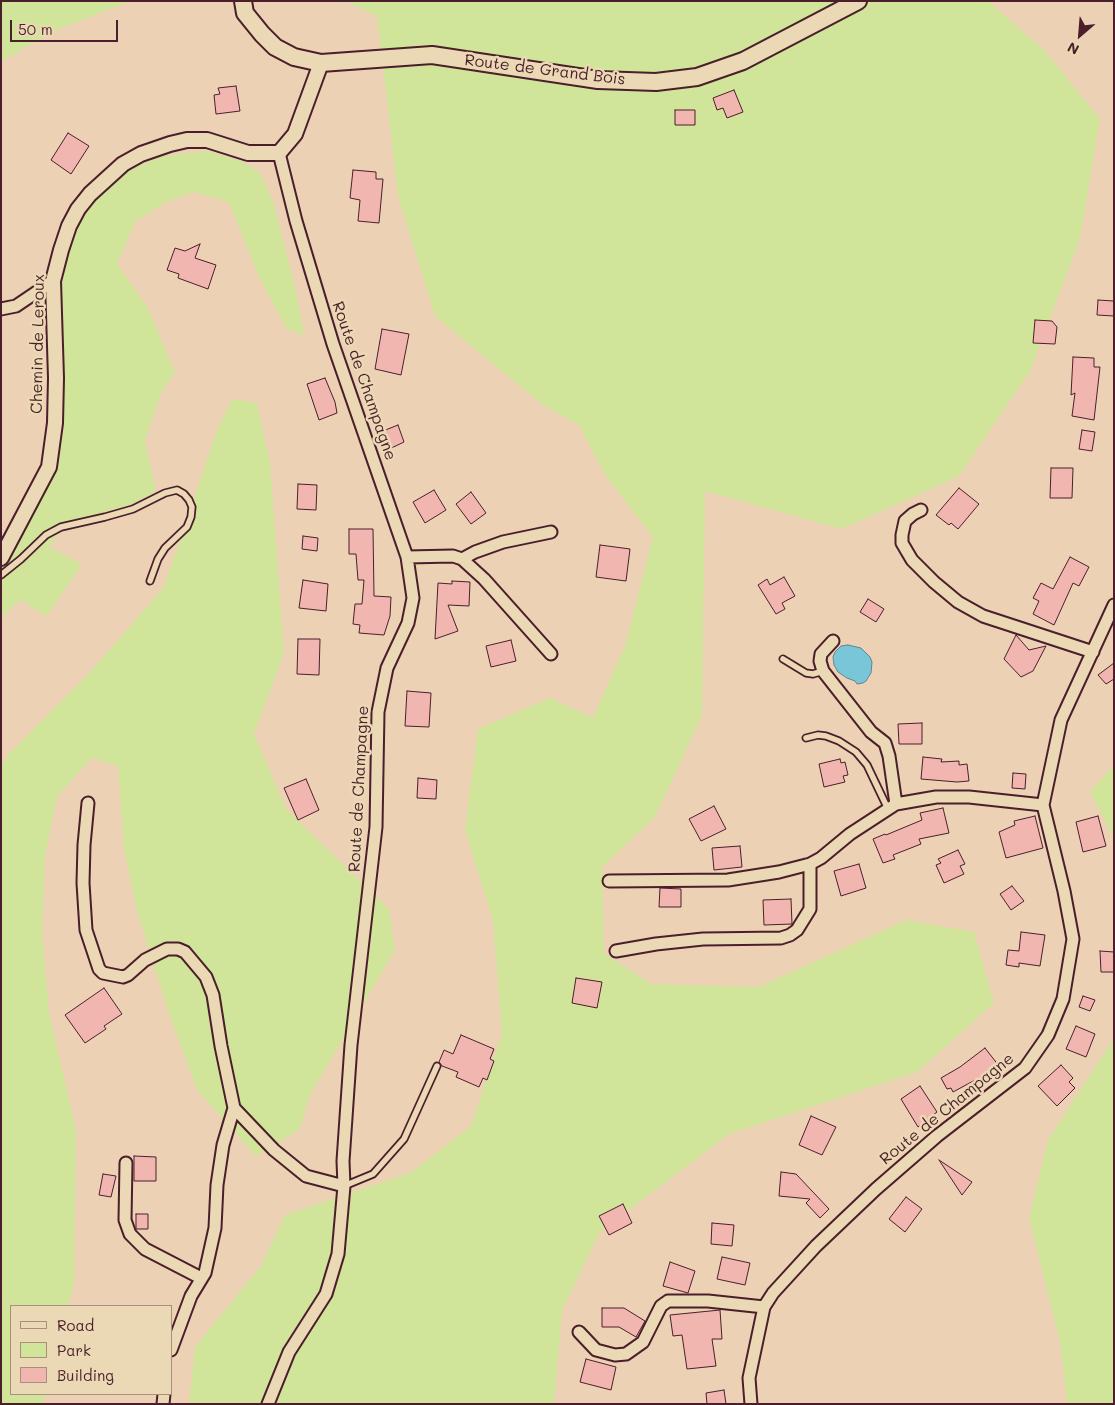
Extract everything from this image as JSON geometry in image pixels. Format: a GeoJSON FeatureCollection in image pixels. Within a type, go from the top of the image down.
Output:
{"type":"FeatureCollection","features":[{"type":"Feature","properties":{"kind":"main road","name":"Route de Grand Bois"},"geometry":{"type":"LineString","coordinates":[[243,1],[245,13],[274,48],[294,57],[321,63],[432,55],[598,80],[656,82],[697,77],[743,61],[858,1]]}},
{"type":"Feature","properties":{"kind":"street"},"geometry":{"type":"LineString","coordinates":[[279,153],[295,134],[321,63]]}},
{"type":"Feature","properties":{"kind":"street","name":"Chemin de Leroux"},"geometry":{"type":"LineString","coordinates":[[1,558],[49,467],[55,423],[56,378],[53,281],[63,242],[78,209],[90,194],[123,164],[141,154],[170,144],[187,140],[207,140],[248,153],[279,153]]}},
{"type":"Feature","properties":{"kind":"street","name":"Route de Champagne"},"geometry":{"type":"LineString","coordinates":[[268,1404],[269,1396],[289,1352],[326,1294],[338,1254],[344,1186],[343,1161],[351,1045],[376,827],[378,712],[387,668],[408,623],[413,598],[407,557],[333,344],[296,220],[279,153]]}},
{"type":"Feature","properties":{"kind":"street"},"geometry":{"type":"LineString","coordinates":[[1,309],[16,306],[53,281]]}},
{"type":"Feature","properties":{"kind":"street"},"geometry":{"type":"LineString","coordinates":[[921,510],[905,521],[902,543],[912,560],[958,602],[982,616],[1093,652]]}},
{"type":"Feature","properties":{"kind":"street"},"geometry":{"type":"LineString","coordinates":[[462,559],[503,542],[551,532]]}},
{"type":"Feature","properties":{"kind":"street"},"geometry":{"type":"LineString","coordinates":[[407,557],[452,556],[462,559],[484,579],[551,654]]}},
{"type":"Feature","properties":{"kind":"street","name":"Route de Champagne"},"geometry":{"type":"LineString","coordinates":[[751,1404],[749,1378],[764,1307],[772,1293],[816,1246],[876,1189],[937,1136],[1025,1068],[1048,1035],[1063,998],[1073,939],[1064,890],[1043,805],[1061,720],[1114,605]]}},
{"type":"Feature","properties":{"kind":"street"},"geometry":{"type":"LineString","coordinates":[[833,641],[821,654],[820,661],[823,671],[871,732],[884,743],[889,756],[892,807]]}},
{"type":"Feature","properties":{"kind":"street"},"geometry":{"type":"LineString","coordinates":[[609,881],[728,880],[779,872],[810,864],[821,858],[850,834],[892,807],[936,796],[969,797],[1043,805]]}},
{"type":"Feature","properties":{"kind":"street"},"geometry":{"type":"LineString","coordinates":[[88,803],[83,883],[86,930],[99,969],[103,973],[122,977],[128,975],[145,960],[167,949],[178,949],[191,958],[206,977],[213,995],[234,1108],[223,1145],[218,1177],[215,1228],[205,1273],[190,1296],[172,1347]]}},
{"type":"Feature","properties":{"kind":"street"},"geometry":{"type":"LineString","coordinates":[[616,951],[703,939],[782,938],[790,935],[798,930],[810,909],[810,864]]}},
{"type":"Feature","properties":{"kind":"street"},"geometry":{"type":"LineString","coordinates":[[234,1108],[274,1150],[306,1176],[344,1186]]}},
{"type":"Feature","properties":{"kind":"street"},"geometry":{"type":"LineString","coordinates":[[126,1163],[125,1220],[130,1234],[145,1249],[201,1278]]}},
{"type":"Feature","properties":{"kind":"street"},"geometry":{"type":"LineString","coordinates":[[579,1332],[596,1350],[616,1355],[626,1354],[643,1342],[660,1306],[668,1301],[708,1301],[764,1307]]}},
{"type":"Feature","properties":{"kind":"lane"},"geometry":{"type":"LineString","coordinates":[[1,575],[21,559],[46,534],[61,527],[133,509],[172,490],[177,490],[189,500],[192,507],[191,517],[187,527],[164,548],[150,581]]}},
{"type":"Feature","properties":{"kind":"lane"},"geometry":{"type":"LineString","coordinates":[[782,659],[806,673],[813,674],[823,671]]}},
{"type":"Feature","properties":{"kind":"lane"},"geometry":{"type":"LineString","coordinates":[[806,738],[818,735],[826,736],[839,741],[856,752],[892,807]]}},
{"type":"Feature","properties":{"kind":"lane"},"geometry":{"type":"LineString","coordinates":[[344,1186],[373,1174],[404,1139],[437,1066]]}},
{"type":"Feature","properties":{"kind":"green space"},"geometry":{"type":"Polygon","coordinates":[[[1,1],[130,1],[49,33],[1,62],[1,1]]]}},
{"type":"Feature","properties":{"kind":"green space"},"geometry":{"type":"Polygon","coordinates":[[[346,1],[988,1],[1045,51],[1100,119],[1080,239],[1030,371],[959,476],[842,529],[705,491],[702,715],[655,817],[602,867],[604,953],[651,984],[759,987],[906,920],[974,932],[994,1003],[917,1072],[729,1134],[600,1232],[562,1310],[554,1404],[189,1404],[195,1347],[261,1266],[285,1215],[410,1173],[471,1126],[502,1033],[493,921],[465,830],[478,729],[550,698],[593,718],[626,643],[653,537],[605,475],[579,425],[543,405],[435,316],[398,196],[377,16],[346,1]]]}},
{"type":"Feature","properties":{"kind":"green space"},"geometry":{"type":"Polygon","coordinates":[[[207,151],[241,161],[260,173],[273,201],[296,291],[304,335],[287,329],[258,275],[229,202],[194,192],[166,202],[135,222],[117,264],[148,308],[175,372],[161,393],[145,441],[156,492],[127,506],[66,522],[49,547],[82,564],[47,616],[20,600],[1,618],[1,544],[27,526],[54,469],[59,446],[62,369],[58,284],[71,234],[90,206],[128,170],[163,156],[207,151]]]}},
{"type":"Feature","properties":{"kind":"green space"},"geometry":{"type":"Polygon","coordinates":[[[232,399],[257,403],[270,463],[284,653],[254,734],[286,809],[389,909],[395,950],[310,1095],[299,1130],[256,1156],[197,1090],[171,1020],[137,911],[124,848],[118,766],[92,758],[57,796],[45,855],[42,932],[49,1012],[76,1131],[74,1283],[68,1305],[10,1305],[10,1395],[46,1395],[43,1404],[1,1404],[1,766],[8,755],[92,670],[164,587],[217,430],[232,399]]]}},
{"type":"Feature","properties":{"kind":"green space"},"geometry":{"type":"Polygon","coordinates":[[[1114,765],[1114,838],[1090,792],[1114,765]]]}},
{"type":"Feature","properties":{"kind":"green space"},"geometry":{"type":"Polygon","coordinates":[[[1114,1038],[1114,1404],[1067,1404],[1060,1342],[1029,1218],[1048,1140],[1114,1038]]]}},
{"type":"Feature","properties":{"kind":"water"},"geometry":{"type":"Polygon","coordinates":[[[848,645],[861,648],[870,657],[872,662],[871,673],[863,683],[857,684],[855,681],[847,678],[838,672],[834,665],[833,657],[835,652],[841,646],[848,645]]]}},
{"type":"Feature","properties":{"kind":"building"},"geometry":{"type":"Polygon","coordinates":[[[236,86],[240,111],[216,114],[214,95],[220,94],[218,88],[236,86]]]}},
{"type":"Feature","properties":{"kind":"building"},"geometry":{"type":"Polygon","coordinates":[[[734,90],[743,112],[727,118],[723,108],[717,110],[713,98],[734,90]]]}},
{"type":"Feature","properties":{"kind":"building"},"geometry":{"type":"Polygon","coordinates":[[[675,110],[695,110],[695,125],[675,125],[675,110]]]}},
{"type":"Feature","properties":{"kind":"building"},"geometry":{"type":"Polygon","coordinates":[[[68,133],[89,146],[71,174],[51,160],[68,133]]]}},
{"type":"Feature","properties":{"kind":"building"},"geometry":{"type":"Polygon","coordinates":[[[353,170],[376,172],[376,179],[383,179],[379,223],[358,221],[360,200],[350,198],[353,170]]]}},
{"type":"Feature","properties":{"kind":"building"},"geometry":{"type":"Polygon","coordinates":[[[200,244],[195,258],[216,265],[208,289],[178,278],[179,274],[167,270],[175,248],[185,251],[200,244]]]}},
{"type":"Feature","properties":{"kind":"building"},"geometry":{"type":"Polygon","coordinates":[[[1098,300],[1114,301],[1114,316],[1097,315],[1098,300]]]}},
{"type":"Feature","properties":{"kind":"building"},"geometry":{"type":"Polygon","coordinates":[[[1035,320],[1052,321],[1057,327],[1055,344],[1033,343],[1035,320]]]}},
{"type":"Feature","properties":{"kind":"building"},"geometry":{"type":"Polygon","coordinates":[[[382,329],[409,334],[401,375],[375,369],[382,329]]]}},
{"type":"Feature","properties":{"kind":"building"},"geometry":{"type":"Polygon","coordinates":[[[1073,357],[1094,358],[1094,367],[1100,367],[1094,420],[1072,416],[1075,393],[1071,395],[1073,357]]]}},
{"type":"Feature","properties":{"kind":"building"},"geometry":{"type":"Polygon","coordinates":[[[325,378],[335,402],[337,413],[319,420],[307,384],[325,378]]]}},
{"type":"Feature","properties":{"kind":"building"},"geometry":{"type":"Polygon","coordinates":[[[398,425],[404,442],[385,451],[378,433],[398,425]]]}},
{"type":"Feature","properties":{"kind":"building"},"geometry":{"type":"Polygon","coordinates":[[[1082,430],[1095,432],[1092,451],[1079,449],[1082,430]]]}},
{"type":"Feature","properties":{"kind":"building"},"geometry":{"type":"Polygon","coordinates":[[[1051,468],[1073,468],[1072,498],[1050,498],[1051,468]]]}},
{"type":"Feature","properties":{"kind":"building"},"geometry":{"type":"Polygon","coordinates":[[[298,484],[317,485],[316,510],[297,509],[298,484]]]}},
{"type":"Feature","properties":{"kind":"building"},"geometry":{"type":"Polygon","coordinates":[[[959,488],[979,504],[958,529],[936,515],[959,488]]]}},
{"type":"Feature","properties":{"kind":"building"},"geometry":{"type":"Polygon","coordinates":[[[434,490],[446,510],[425,523],[413,502],[434,490]]]}},
{"type":"Feature","properties":{"kind":"building"},"geometry":{"type":"Polygon","coordinates":[[[471,492],[486,513],[471,524],[456,504],[471,492]]]}},
{"type":"Feature","properties":{"kind":"building"},"geometry":{"type":"Polygon","coordinates":[[[349,529],[373,529],[374,596],[391,597],[390,616],[384,635],[359,633],[360,625],[353,624],[355,604],[362,604],[364,580],[358,580],[356,554],[349,554],[349,529]]]}},
{"type":"Feature","properties":{"kind":"building"},"geometry":{"type":"Polygon","coordinates":[[[303,536],[318,538],[317,551],[302,549],[303,536]]]}},
{"type":"Feature","properties":{"kind":"building"},"geometry":{"type":"Polygon","coordinates":[[[600,545],[630,549],[626,581],[596,577],[600,545]]]}},
{"type":"Feature","properties":{"kind":"building"},"geometry":{"type":"Polygon","coordinates":[[[1070,557],[1089,567],[1079,586],[1073,583],[1054,625],[1033,614],[1039,601],[1033,598],[1041,583],[1053,589],[1070,557]]]}},
{"type":"Feature","properties":{"kind":"building"},"geometry":{"type":"Polygon","coordinates":[[[784,577],[795,596],[782,603],[785,609],[776,614],[758,585],[767,579],[770,585],[784,577]]]}},
{"type":"Feature","properties":{"kind":"building"},"geometry":{"type":"Polygon","coordinates":[[[303,580],[328,584],[326,611],[299,608],[303,580]]]}},
{"type":"Feature","properties":{"kind":"building"},"geometry":{"type":"Polygon","coordinates":[[[452,581],[470,582],[469,606],[448,605],[458,631],[435,639],[438,583],[452,584],[452,581]]]}},
{"type":"Feature","properties":{"kind":"building"},"geometry":{"type":"Polygon","coordinates":[[[868,599],[884,609],[876,622],[860,612],[868,599]]]}},
{"type":"Feature","properties":{"kind":"building"},"geometry":{"type":"Polygon","coordinates":[[[1016,635],[1029,650],[1046,646],[1033,671],[1021,677],[1004,659],[1016,635]]]}},
{"type":"Feature","properties":{"kind":"building"},"geometry":{"type":"Polygon","coordinates":[[[298,639],[320,639],[319,675],[297,674],[298,639]]]}},
{"type":"Feature","properties":{"kind":"building"},"geometry":{"type":"Polygon","coordinates":[[[511,640],[516,661],[491,667],[486,646],[511,640]]]}},
{"type":"Feature","properties":{"kind":"building"},"geometry":{"type":"Polygon","coordinates":[[[1114,663],[1114,679],[1106,684],[1098,675],[1114,663]]]}},
{"type":"Feature","properties":{"kind":"building"},"geometry":{"type":"Polygon","coordinates":[[[407,691],[431,693],[429,727],[405,726],[407,691]]]}},
{"type":"Feature","properties":{"kind":"building"},"geometry":{"type":"Polygon","coordinates":[[[922,723],[922,744],[899,744],[898,724],[922,723]]]}},
{"type":"Feature","properties":{"kind":"building"},"geometry":{"type":"Polygon","coordinates":[[[923,757],[942,759],[941,762],[959,761],[959,765],[967,764],[969,781],[921,779],[923,757]]]}},
{"type":"Feature","properties":{"kind":"building"},"geometry":{"type":"Polygon","coordinates":[[[840,759],[841,763],[845,762],[848,775],[843,776],[845,782],[824,787],[819,764],[840,759]]]}},
{"type":"Feature","properties":{"kind":"building"},"geometry":{"type":"Polygon","coordinates":[[[1013,773],[1026,774],[1025,789],[1012,788],[1013,773]]]}},
{"type":"Feature","properties":{"kind":"building"},"geometry":{"type":"Polygon","coordinates":[[[418,778],[437,780],[436,799],[417,798],[418,778]]]}},
{"type":"Feature","properties":{"kind":"building"},"geometry":{"type":"Polygon","coordinates":[[[306,779],[319,810],[298,820],[284,788],[306,779]]]}},
{"type":"Feature","properties":{"kind":"building"},"geometry":{"type":"Polygon","coordinates":[[[714,806],[726,829],[701,841],[689,819],[714,806]]]}},
{"type":"Feature","properties":{"kind":"building"},"geometry":{"type":"Polygon","coordinates":[[[943,808],[949,833],[919,839],[921,844],[893,855],[895,859],[883,863],[873,839],[922,820],[920,813],[943,808]]]}},
{"type":"Feature","properties":{"kind":"building"},"geometry":{"type":"Polygon","coordinates":[[[1035,816],[1043,848],[1006,858],[999,832],[1015,825],[1014,821],[1035,816]]]}},
{"type":"Feature","properties":{"kind":"building"},"geometry":{"type":"Polygon","coordinates":[[[1098,816],[1106,846],[1083,852],[1076,822],[1098,816]]]}},
{"type":"Feature","properties":{"kind":"building"},"geometry":{"type":"Polygon","coordinates":[[[740,846],[742,867],[714,870],[712,848],[740,846]]]}},
{"type":"Feature","properties":{"kind":"building"},"geometry":{"type":"Polygon","coordinates":[[[958,850],[965,864],[960,866],[964,874],[944,883],[936,865],[941,863],[938,859],[958,850]]]}},
{"type":"Feature","properties":{"kind":"building"},"geometry":{"type":"Polygon","coordinates":[[[859,864],[866,888],[841,896],[834,871],[859,864]]]}},
{"type":"Feature","properties":{"kind":"building"},"geometry":{"type":"Polygon","coordinates":[[[1012,886],[1024,901],[1011,910],[1000,894],[1012,886]]]}},
{"type":"Feature","properties":{"kind":"building"},"geometry":{"type":"Polygon","coordinates":[[[660,888],[681,889],[681,907],[659,907],[660,888]]]}},
{"type":"Feature","properties":{"kind":"building"},"geometry":{"type":"Polygon","coordinates":[[[791,899],[792,924],[764,925],[763,900],[791,899]]]}},
{"type":"Feature","properties":{"kind":"building"},"geometry":{"type":"Polygon","coordinates":[[[1021,932],[1045,935],[1040,966],[1019,963],[1019,967],[1006,965],[1008,950],[1019,951],[1021,932]]]}},
{"type":"Feature","properties":{"kind":"building"},"geometry":{"type":"Polygon","coordinates":[[[1100,951],[1114,952],[1114,972],[1101,972],[1100,951]]]}},
{"type":"Feature","properties":{"kind":"building"},"geometry":{"type":"Polygon","coordinates":[[[576,978],[602,982],[597,1008],[572,1003],[576,978]]]}},
{"type":"Feature","properties":{"kind":"building"},"geometry":{"type":"Polygon","coordinates":[[[104,988],[122,1014],[104,1026],[106,1029],[85,1043],[65,1015],[104,988]]]}},
{"type":"Feature","properties":{"kind":"building"},"geometry":{"type":"Polygon","coordinates":[[[1083,996],[1095,1000],[1090,1011],[1079,1007],[1083,996]]]}},
{"type":"Feature","properties":{"kind":"building"},"geometry":{"type":"Polygon","coordinates":[[[1076,1026],[1095,1034],[1086,1057],[1066,1049],[1076,1026]]]}},
{"type":"Feature","properties":{"kind":"building"},"geometry":{"type":"Polygon","coordinates":[[[461,1035],[494,1049],[490,1059],[494,1061],[487,1080],[483,1078],[479,1087],[456,1077],[458,1072],[442,1066],[439,1062],[444,1050],[453,1054],[461,1035]]]}},
{"type":"Feature","properties":{"kind":"building"},"geometry":{"type":"Polygon","coordinates":[[[985,1048],[999,1066],[979,1081],[977,1079],[953,1092],[951,1088],[947,1089],[941,1078],[960,1067],[985,1048]]]}},
{"type":"Feature","properties":{"kind":"building"},"geometry":{"type":"Polygon","coordinates":[[[1061,1065],[1073,1078],[1069,1082],[1075,1088],[1057,1106],[1038,1086],[1061,1065]]]}},
{"type":"Feature","properties":{"kind":"building"},"geometry":{"type":"Polygon","coordinates":[[[920,1086],[937,1112],[918,1127],[901,1099],[920,1086]]]}},
{"type":"Feature","properties":{"kind":"building"},"geometry":{"type":"Polygon","coordinates":[[[811,1116],[836,1127],[822,1155],[799,1145],[811,1116]]]}},
{"type":"Feature","properties":{"kind":"building"},"geometry":{"type":"Polygon","coordinates":[[[134,1156],[156,1157],[156,1181],[134,1181],[134,1156]]]}},
{"type":"Feature","properties":{"kind":"building"},"geometry":{"type":"Polygon","coordinates":[[[939,1160],[972,1182],[962,1195],[939,1160]]]}},
{"type":"Feature","properties":{"kind":"building"},"geometry":{"type":"Polygon","coordinates":[[[781,1172],[796,1174],[829,1209],[820,1218],[806,1203],[810,1199],[779,1196],[781,1172]]]}},
{"type":"Feature","properties":{"kind":"building"},"geometry":{"type":"Polygon","coordinates":[[[103,1174],[116,1176],[111,1197],[99,1195],[103,1174]]]}},
{"type":"Feature","properties":{"kind":"building"},"geometry":{"type":"Polygon","coordinates":[[[906,1197],[922,1209],[905,1232],[889,1219],[906,1197]]]}},
{"type":"Feature","properties":{"kind":"building"},"geometry":{"type":"Polygon","coordinates":[[[623,1204],[632,1223],[609,1235],[599,1216],[623,1204]]]}},
{"type":"Feature","properties":{"kind":"building"},"geometry":{"type":"Polygon","coordinates":[[[136,1214],[148,1214],[148,1229],[136,1229],[136,1214]]]}},
{"type":"Feature","properties":{"kind":"building"},"geometry":{"type":"Polygon","coordinates":[[[712,1223],[734,1225],[732,1246],[711,1244],[712,1223]]]}},
{"type":"Feature","properties":{"kind":"building"},"geometry":{"type":"Polygon","coordinates":[[[722,1257],[750,1263],[745,1285],[717,1279],[722,1257]]]}},
{"type":"Feature","properties":{"kind":"building"},"geometry":{"type":"Polygon","coordinates":[[[670,1262],[695,1271],[688,1293],[663,1286],[670,1262]]]}},
{"type":"Feature","properties":{"kind":"building"},"geometry":{"type":"Polygon","coordinates":[[[602,1308],[624,1308],[645,1321],[636,1337],[619,1327],[602,1327],[602,1308]]]}},
{"type":"Feature","properties":{"kind":"building"},"geometry":{"type":"Polygon","coordinates":[[[720,1310],[722,1339],[712,1339],[716,1366],[687,1369],[682,1335],[673,1336],[670,1315],[720,1310]]]}},
{"type":"Feature","properties":{"kind":"building"},"geometry":{"type":"Polygon","coordinates":[[[586,1359],[616,1367],[611,1390],[580,1382],[586,1359]]]}},
{"type":"Feature","properties":{"kind":"building"},"geometry":{"type":"Polygon","coordinates":[[[724,1390],[726,1404],[707,1404],[706,1393],[724,1390]]]}}]}
